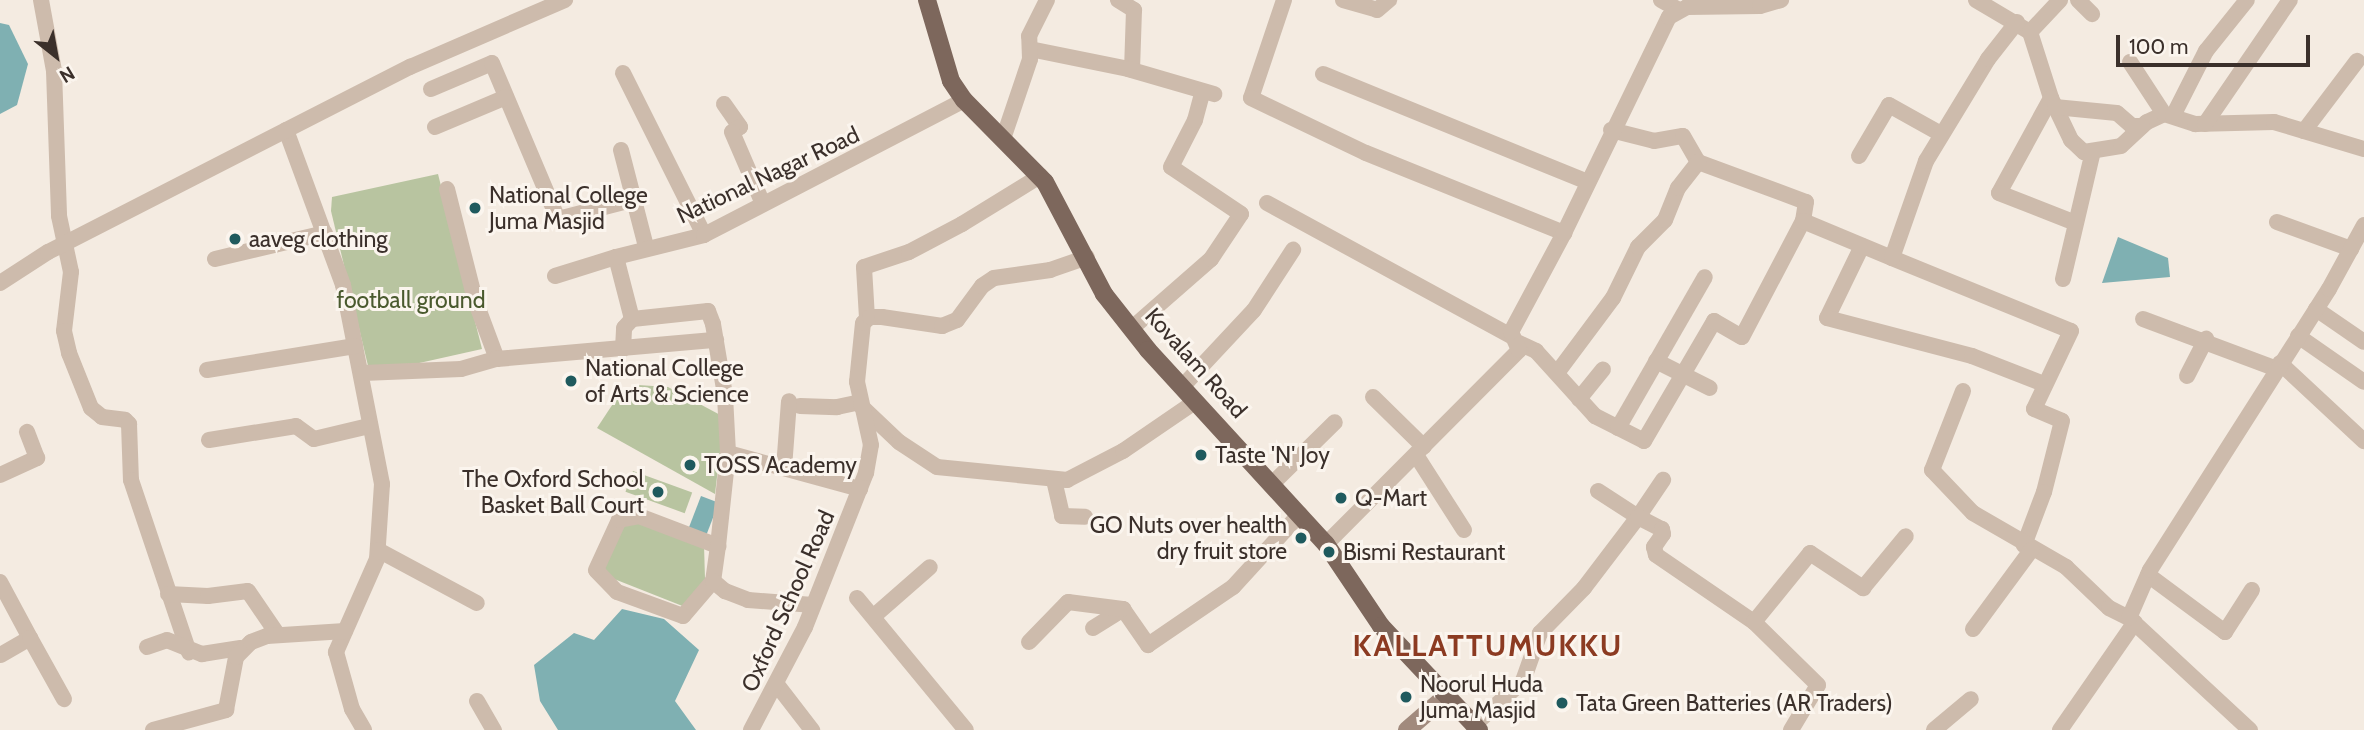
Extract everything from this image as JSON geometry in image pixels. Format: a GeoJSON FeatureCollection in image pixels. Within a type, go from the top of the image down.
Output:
{"type":"FeatureCollection","features":[{"type":"Feature","properties":{"kind":"main road","name":"Kovalam Road"},"geometry":{"type":"LineString","coordinates":[[927,0],[951,81],[964,100],[1004,136],[1040,176],[1087,257],[1104,294],[1182,387],[1326,544],[1381,625],[1476,728]]}},
{"type":"Feature","properties":{"kind":"street"},"geometry":{"type":"LineString","coordinates":[[41,0],[54,71],[55,179],[62,245],[71,272],[64,331],[69,353],[91,408],[102,417],[125,419],[129,424],[131,480],[189,652]]}},
{"type":"Feature","properties":{"kind":"street"},"geometry":{"type":"LineString","coordinates":[[0,283],[62,245],[410,67],[565,0]]}},
{"type":"Feature","properties":{"kind":"street"},"geometry":{"type":"LineString","coordinates":[[1004,136],[1030,50],[1034,20],[1047,0]]}},
{"type":"Feature","properties":{"kind":"street"},"geometry":{"type":"LineString","coordinates":[[1118,0],[1135,10],[1132,70]]}},
{"type":"Feature","properties":{"kind":"street"},"geometry":{"type":"LineString","coordinates":[[1284,0],[1251,98],[1366,153],[1564,233]]}},
{"type":"Feature","properties":{"kind":"street"},"geometry":{"type":"LineString","coordinates":[[1343,0],[1377,10],[1389,0]]}},
{"type":"Feature","properties":{"kind":"street"},"geometry":{"type":"LineString","coordinates":[[1661,0],[1677,9],[1760,6],[1781,0]]}},
{"type":"Feature","properties":{"kind":"street"},"geometry":{"type":"LineString","coordinates":[[1976,0],[2024,27],[2053,103],[2077,149],[2092,151],[2121,146],[2143,126],[2168,115],[2206,51],[2247,0]]}},
{"type":"Feature","properties":{"kind":"street"},"geometry":{"type":"LineString","coordinates":[[1892,258],[1926,161],[1941,134],[2024,27],[2060,0]]}},
{"type":"Feature","properties":{"kind":"street"},"geometry":{"type":"LineString","coordinates":[[2078,0],[2092,14]]}},
{"type":"Feature","properties":{"kind":"street"},"geometry":{"type":"LineString","coordinates":[[2205,124],[2290,0]]}},
{"type":"Feature","properties":{"kind":"street"},"geometry":{"type":"LineString","coordinates":[[1326,544],[1519,350],[1515,339],[1611,130],[1669,17],[1677,9]]}},
{"type":"Feature","properties":{"kind":"street"},"geometry":{"type":"LineString","coordinates":[[1030,50],[1132,70],[1208,94],[1171,167],[1241,214],[1202,268],[1131,329]]}},
{"type":"Feature","properties":{"kind":"street"},"geometry":{"type":"LineString","coordinates":[[2304,131],[2357,61]]}},
{"type":"Feature","properties":{"kind":"street"},"geometry":{"type":"LineString","coordinates":[[2130,62],[2168,115],[2205,124],[2274,122],[2364,149]]}},
{"type":"Feature","properties":{"kind":"street"},"geometry":{"type":"LineString","coordinates":[[431,89],[492,63],[506,97],[511,136],[558,219],[632,200]]}},
{"type":"Feature","properties":{"kind":"street"},"geometry":{"type":"LineString","coordinates":[[623,73],[704,234]]}},
{"type":"Feature","properties":{"kind":"street"},"geometry":{"type":"LineString","coordinates":[[1323,74],[1587,182]]}},
{"type":"Feature","properties":{"kind":"street"},"geometry":{"type":"LineString","coordinates":[[435,127],[506,97]]}},
{"type":"Feature","properties":{"kind":"street","name":"National Nagar Road"},"geometry":{"type":"LineString","coordinates":[[555,276],[646,247],[704,234],[906,133],[964,100]]}},
{"type":"Feature","properties":{"kind":"street"},"geometry":{"type":"LineString","coordinates":[[2053,103],[2117,113],[2132,125],[2143,126]]}},
{"type":"Feature","properties":{"kind":"street"},"geometry":{"type":"LineString","coordinates":[[2053,103],[1998,193],[2067,220]]}},
{"type":"Feature","properties":{"kind":"street"},"geometry":{"type":"LineString","coordinates":[[724,104],[740,127],[732,132],[763,204]]}},
{"type":"Feature","properties":{"kind":"street"},"geometry":{"type":"LineString","coordinates":[[1859,156],[1889,105],[1941,134]]}},
{"type":"Feature","properties":{"kind":"street"},"geometry":{"type":"LineString","coordinates":[[286,130],[343,285],[363,373],[369,426],[382,484],[378,550],[335,652],[352,709],[364,730]]}},
{"type":"Feature","properties":{"kind":"street"},"geometry":{"type":"LineString","coordinates":[[1267,203],[1515,339],[1557,373],[1595,416],[1644,441],[1714,321],[1742,337],[1803,221],[1806,202],[1698,162],[1689,141],[1683,136],[1654,141],[1611,130]]}},
{"type":"Feature","properties":{"kind":"street"},"geometry":{"type":"LineString","coordinates":[[621,150],[646,247]]}},
{"type":"Feature","properties":{"kind":"street"},"geometry":{"type":"LineString","coordinates":[[2063,279],[2092,151]]}},
{"type":"Feature","properties":{"kind":"street"},"geometry":{"type":"LineString","coordinates":[[1557,373],[1613,298],[1638,247],[1665,220],[1678,188],[1698,162]]}},
{"type":"Feature","properties":{"kind":"street","name":"Oxford School Road"},"geometry":{"type":"LineString","coordinates":[[751,730],[778,686],[813,605],[860,489],[871,445],[857,372],[867,318],[864,267],[909,252],[962,224],[1040,176]]}},
{"type":"Feature","properties":{"kind":"street"},"geometry":{"type":"LineString","coordinates":[[447,189],[475,300],[497,359]]}},
{"type":"Feature","properties":{"kind":"street"},"geometry":{"type":"LineString","coordinates":[[1803,221],[2071,331],[2034,409],[2062,421],[2028,547],[1973,629]]}},
{"type":"Feature","properties":{"kind":"street"},"geometry":{"type":"LineString","coordinates":[[2277,222],[2351,249]]}},
{"type":"Feature","properties":{"kind":"street"},"geometry":{"type":"LineString","coordinates":[[2060,730],[2132,620],[2148,575],[2316,309],[2364,225]]}},
{"type":"Feature","properties":{"kind":"street"},"geometry":{"type":"LineString","coordinates":[[215,259],[325,233]]}},
{"type":"Feature","properties":{"kind":"street"},"geometry":{"type":"LineString","coordinates":[[1862,246],[1827,318],[1972,356],[2044,384]]}},
{"type":"Feature","properties":{"kind":"street"},"geometry":{"type":"LineString","coordinates":[[1182,387],[1254,310],[1293,250]]}},
{"type":"Feature","properties":{"kind":"street"},"geometry":{"type":"LineString","coordinates":[[616,257],[632,319]]}},
{"type":"Feature","properties":{"kind":"street"},"geometry":{"type":"LineString","coordinates":[[867,318],[942,326],[957,320],[982,286],[994,278],[1050,270],[1087,257]]}},
{"type":"Feature","properties":{"kind":"street"},"geometry":{"type":"LineString","coordinates":[[1618,428],[1705,277]]}},
{"type":"Feature","properties":{"kind":"street"},"geometry":{"type":"LineString","coordinates":[[2316,309],[2364,342]]}},
{"type":"Feature","properties":{"kind":"street"},"geometry":{"type":"LineString","coordinates":[[623,349],[624,328],[632,319],[708,310],[726,395],[728,453],[719,546],[713,581],[683,616],[617,592],[596,570],[619,520],[639,516],[719,546]]}},
{"type":"Feature","properties":{"kind":"street"},"geometry":{"type":"LineString","coordinates":[[2143,319],[2278,366],[2364,441]]}},
{"type":"Feature","properties":{"kind":"street"},"geometry":{"type":"LineString","coordinates":[[2298,336],[2364,382]]}},
{"type":"Feature","properties":{"kind":"street"},"geometry":{"type":"LineString","coordinates":[[2187,376],[2206,339]]}},
{"type":"Feature","properties":{"kind":"street"},"geometry":{"type":"LineString","coordinates":[[363,373],[461,369],[497,359],[716,340]]}},
{"type":"Feature","properties":{"kind":"street"},"geometry":{"type":"LineString","coordinates":[[207,370],[355,346]]}},
{"type":"Feature","properties":{"kind":"street"},"geometry":{"type":"LineString","coordinates":[[1656,361],[1710,388]]}},
{"type":"Feature","properties":{"kind":"street"},"geometry":{"type":"LineString","coordinates":[[1579,399],[1603,369]]}},
{"type":"Feature","properties":{"kind":"street"},"geometry":{"type":"LineString","coordinates":[[1963,391],[1932,470],[1973,513],[2066,567],[2109,608],[2132,620],[2250,730]]}},
{"type":"Feature","properties":{"kind":"street"},"geometry":{"type":"LineString","coordinates":[[1373,397],[1420,451],[1464,530]]}},
{"type":"Feature","properties":{"kind":"street"},"geometry":{"type":"LineString","coordinates":[[784,468],[794,403],[837,407],[861,404],[900,442],[937,467],[1067,480],[1090,470],[1196,401]]}},
{"type":"Feature","properties":{"kind":"street"},"geometry":{"type":"LineString","coordinates":[[1272,484],[1335,422]]}},
{"type":"Feature","properties":{"kind":"street"},"geometry":{"type":"LineString","coordinates":[[209,440],[296,426],[314,439],[369,426]]}},
{"type":"Feature","properties":{"kind":"street"},"geometry":{"type":"LineString","coordinates":[[0,475],[37,458],[27,432]]}},
{"type":"Feature","properties":{"kind":"street"},"geometry":{"type":"LineString","coordinates":[[728,453],[860,489]]}},
{"type":"Feature","properties":{"kind":"street"},"geometry":{"type":"LineString","coordinates":[[1054,480],[1062,516],[1085,517]]}},
{"type":"Feature","properties":{"kind":"street"},"geometry":{"type":"LineString","coordinates":[[1476,728],[1523,681],[1540,634],[1584,588],[1663,480]]}},
{"type":"Feature","properties":{"kind":"street"},"geometry":{"type":"LineString","coordinates":[[1598,491],[1662,529],[1663,534],[1654,547],[1656,555],[1754,622],[1818,685],[1791,730]]}},
{"type":"Feature","properties":{"kind":"street"},"geometry":{"type":"LineString","coordinates":[[1029,642],[1068,602],[1123,609],[1148,645],[1233,587],[1300,514]]}},
{"type":"Feature","properties":{"kind":"street"},"geometry":{"type":"LineString","coordinates":[[1754,622],[1810,553],[1863,588],[1906,536]]}},
{"type":"Feature","properties":{"kind":"street"},"geometry":{"type":"LineString","coordinates":[[378,550],[477,603]]}},
{"type":"Feature","properties":{"kind":"street"},"geometry":{"type":"LineString","coordinates":[[874,616],[930,567]]}},
{"type":"Feature","properties":{"kind":"street"},"geometry":{"type":"LineString","coordinates":[[2148,575],[2225,632],[2252,590]]}},
{"type":"Feature","properties":{"kind":"street"},"geometry":{"type":"LineString","coordinates":[[713,581],[748,600],[813,605]]}},
{"type":"Feature","properties":{"kind":"street"},"geometry":{"type":"LineString","coordinates":[[0,582],[64,699]]}},
{"type":"Feature","properties":{"kind":"street"},"geometry":{"type":"LineString","coordinates":[[168,593],[208,596],[248,591],[278,635]]}},
{"type":"Feature","properties":{"kind":"street"},"geometry":{"type":"LineString","coordinates":[[857,598],[967,730]]}},
{"type":"Feature","properties":{"kind":"street"},"geometry":{"type":"LineString","coordinates":[[1093,628],[1123,609]]}},
{"type":"Feature","properties":{"kind":"street"},"geometry":{"type":"LineString","coordinates":[[147,647],[167,640],[189,652],[241,648],[278,635],[345,631]]}},
{"type":"Feature","properties":{"kind":"street"},"geometry":{"type":"LineString","coordinates":[[0,655],[30,638]]}},
{"type":"Feature","properties":{"kind":"street"},"geometry":{"type":"LineString","coordinates":[[153,730],[226,710],[241,648]]}},
{"type":"Feature","properties":{"kind":"street"},"geometry":{"type":"LineString","coordinates":[[778,686],[811,730]]}},
{"type":"Feature","properties":{"kind":"street"},"geometry":{"type":"LineString","coordinates":[[1407,730],[1445,697]]}},
{"type":"Feature","properties":{"kind":"street"},"geometry":{"type":"LineString","coordinates":[[1934,730],[1971,699]]}},
{"type":"Feature","properties":{"kind":"street"},"geometry":{"type":"LineString","coordinates":[[477,701],[494,730]]}},
{"type":"Feature","properties":{"kind":"green space","name":"football ground"},"geometry":{"type":"Polygon","coordinates":[[[438,174],[482,349],[370,374],[331,211],[332,197],[438,174]]]}},
{"type":"Feature","properties":{"kind":"green space","name":"TOSS Academy"},"geometry":{"type":"Polygon","coordinates":[[[638,385],[668,387],[724,417],[715,494],[597,428],[622,390],[638,385]]]}},
{"type":"Feature","properties":{"kind":"green space","name":"The Oxford School Basket Ball Court"},"geometry":{"type":"Polygon","coordinates":[[[633,471],[692,493],[685,513],[625,492],[633,471]]]}},
{"type":"Feature","properties":{"kind":"green space"},"geometry":{"type":"Polygon","coordinates":[[[631,518],[704,545],[705,579],[685,607],[604,575],[608,542],[631,518]]]}},
{"type":"Feature","properties":{"kind":"water"},"geometry":{"type":"Polygon","coordinates":[[[0,23],[9,25],[28,64],[17,105],[0,114],[0,23]]]}},
{"type":"Feature","properties":{"kind":"water"},"geometry":{"type":"Polygon","coordinates":[[[2118,237],[2168,258],[2170,277],[2102,283],[2118,237]]]}},
{"type":"Feature","properties":{"kind":"water"},"geometry":{"type":"Polygon","coordinates":[[[701,496],[719,503],[705,537],[688,531],[701,496]]]}},
{"type":"Feature","properties":{"kind":"water"},"geometry":{"type":"Polygon","coordinates":[[[622,609],[664,619],[699,650],[675,701],[696,730],[558,730],[540,701],[534,665],[574,633],[594,640],[622,609]]]}},
{"type":"Feature","properties":{"kind":"place","name":"National College Juma Masjid"},"geometry":{"type":"Point","coordinates":[475,208]}},
{"type":"Feature","properties":{"kind":"place","name":"aaveg clothing"},"geometry":{"type":"Point","coordinates":[235,239]}},
{"type":"Feature","properties":{"kind":"place","name":"National College of Arts & Science"},"geometry":{"type":"Point","coordinates":[571,381]}},
{"type":"Feature","properties":{"kind":"place","name":"Taste 'N' Joy"},"geometry":{"type":"Point","coordinates":[1201,455]}},
{"type":"Feature","properties":{"kind":"place","name":"TOSS Academy"},"geometry":{"type":"Point","coordinates":[690,465]}},
{"type":"Feature","properties":{"kind":"place","name":"The Oxford School Basket Ball Court"},"geometry":{"type":"Point","coordinates":[658,492]}},
{"type":"Feature","properties":{"kind":"place","name":"Q-Mart"},"geometry":{"type":"Point","coordinates":[1341,498]}},
{"type":"Feature","properties":{"kind":"place","name":"GO Nuts over health dry fruit store"},"geometry":{"type":"Point","coordinates":[1301,538]}},
{"type":"Feature","properties":{"kind":"place","name":"Bismi Restaurant"},"geometry":{"type":"Point","coordinates":[1329,552]}},
{"type":"Feature","properties":{"kind":"place","name":"Noorul Huda Juma Masjid"},"geometry":{"type":"Point","coordinates":[1406,697]}},
{"type":"Feature","properties":{"kind":"place","name":"Tata Green Batteries (AR Traders)"},"geometry":{"type":"Point","coordinates":[1562,703]}},
{"type":"Feature","properties":{"kind":"district","name":"KALLATTUMUKKU"},"geometry":{"type":"Point","coordinates":[1488,646]}}]}
